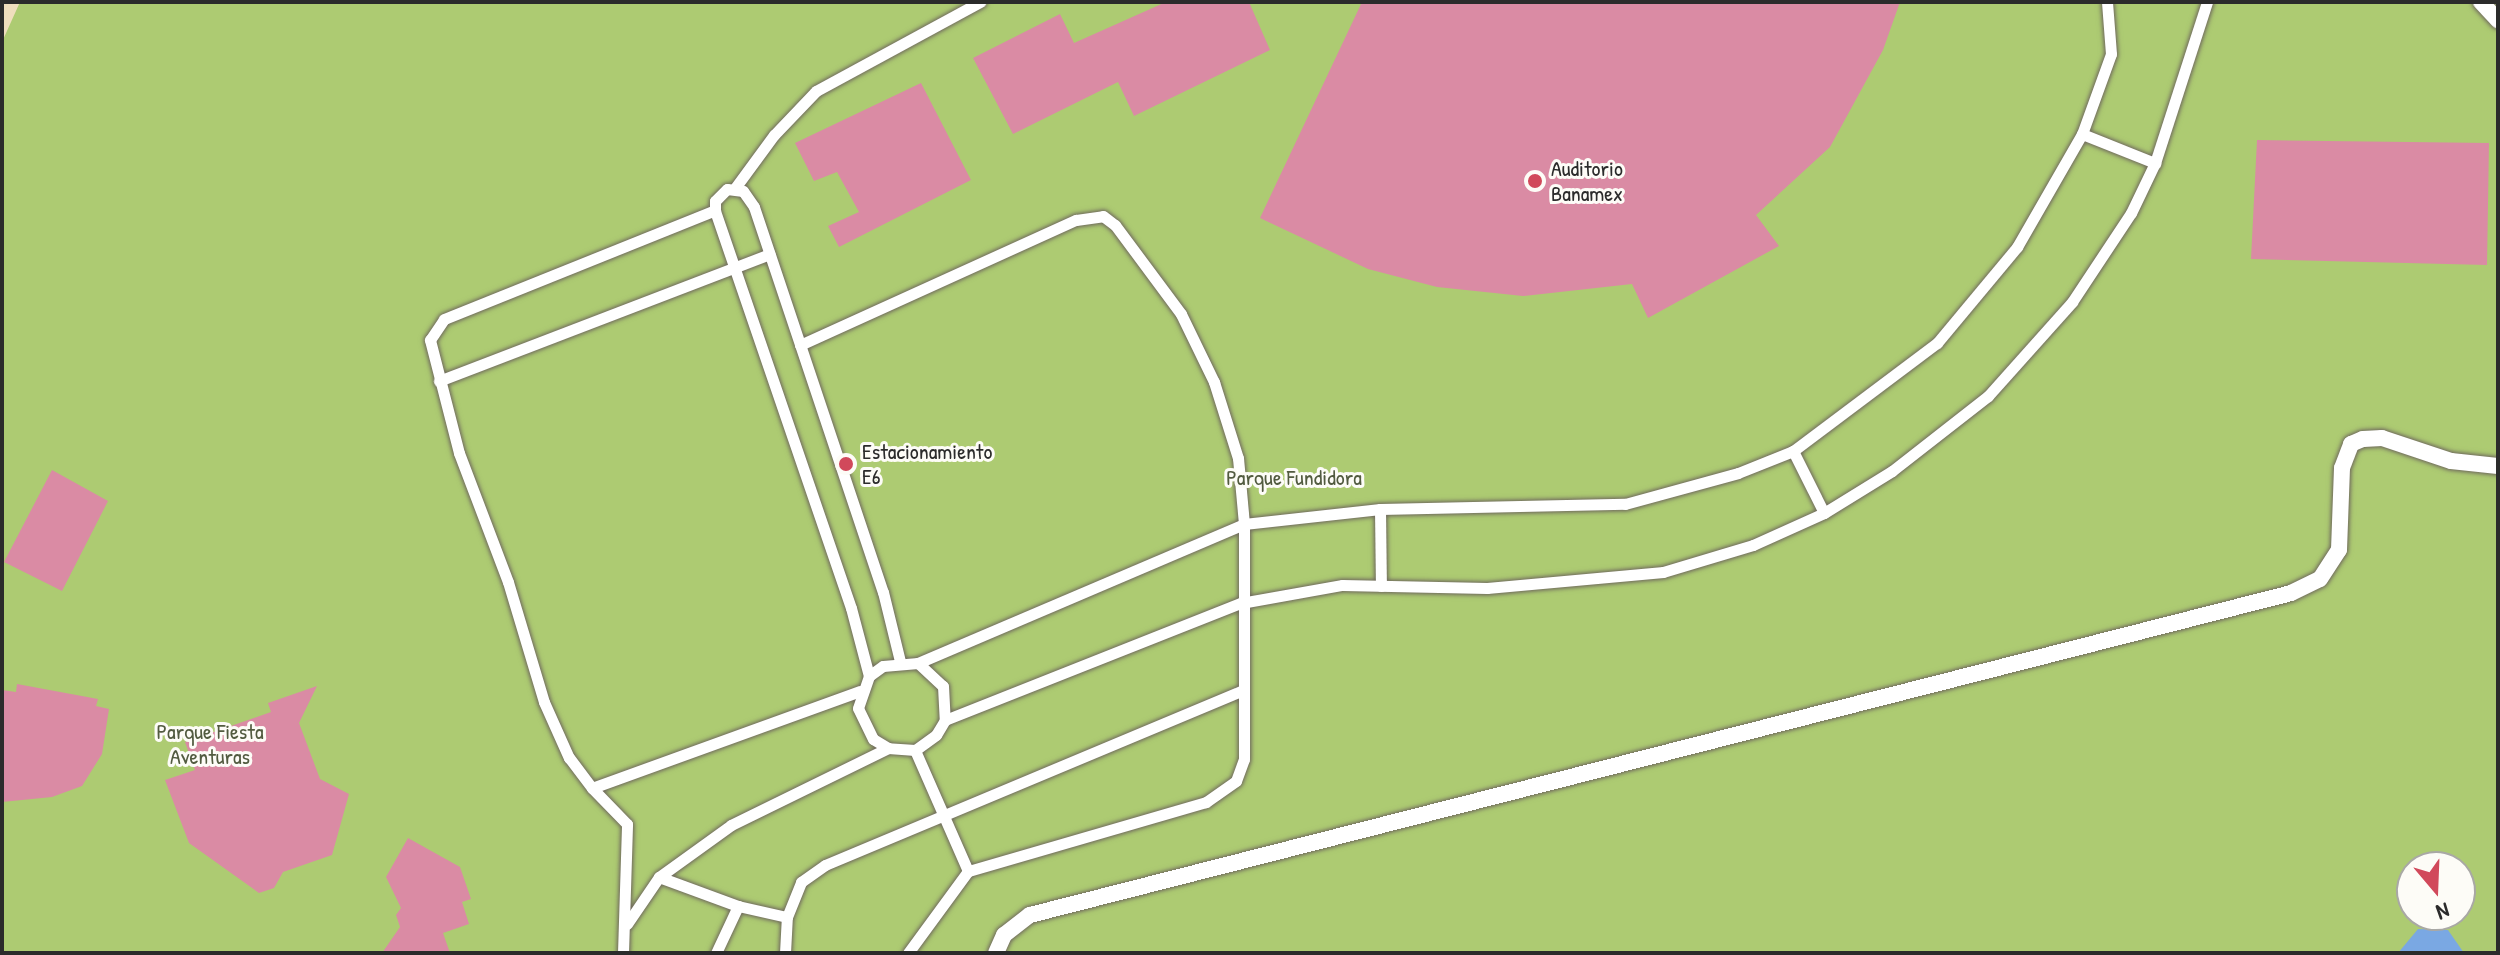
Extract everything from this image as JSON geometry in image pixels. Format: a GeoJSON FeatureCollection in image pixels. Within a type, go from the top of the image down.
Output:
{"type":"FeatureCollection","features":[{"type":"Feature","properties":{"kind":"street"},"geometry":{"type":"LineString","coordinates":[[2481,2],[2498,20]]}},
{"type":"Feature","properties":{"kind":"street"},"geometry":{"type":"LineString","coordinates":[[996,953],[1004,935],[1030,915],[2291,593],[2320,579],[2339,550],[2342,468],[2351,444],[2363,439],[2382,438],[2451,461],[2498,466]]}},
{"type":"Feature","properties":{"kind":"lane"},"geometry":{"type":"LineString","coordinates":[[869,676],[851,608],[715,210],[719,194],[735,188],[774,135],[816,91],[980,2]]}},
{"type":"Feature","properties":{"kind":"lane"},"geometry":{"type":"LineString","coordinates":[[888,748],[863,725],[860,691],[869,676],[900,661],[918,663],[1244,524],[1380,509],[1625,504],[1738,473],[1793,451],[1937,343],[2017,247],[2082,134],[2111,54],[2107,2]]}},
{"type":"Feature","properties":{"kind":"lane"},"geometry":{"type":"LineString","coordinates":[[945,720],[1241,603],[1342,585],[1487,588],[1663,572],[1753,545],[1824,513],[1892,471],[1988,396],[2072,302],[2131,213],[2155,163],[2207,2]]}},
{"type":"Feature","properties":{"kind":"lane"},"geometry":{"type":"LineString","coordinates":[[2082,134],[2155,163]]}},
{"type":"Feature","properties":{"kind":"lane"},"geometry":{"type":"LineString","coordinates":[[735,188],[750,196],[883,592],[900,661]]}},
{"type":"Feature","properties":{"kind":"lane"},"geometry":{"type":"LineString","coordinates":[[623,953],[627,824],[592,788],[569,758],[544,702],[439,381],[430,340],[444,319],[715,210]]}},
{"type":"Feature","properties":{"kind":"lane"},"geometry":{"type":"LineString","coordinates":[[800,345],[1076,220],[1103,216],[1181,314],[1214,382],[1238,458],[1244,524],[1240,691],[1244,759],[1236,781],[1223,794],[968,871],[908,953]]}},
{"type":"Feature","properties":{"kind":"lane"},"geometry":{"type":"LineString","coordinates":[[439,381],[769,254]]}},
{"type":"Feature","properties":{"kind":"lane"},"geometry":{"type":"LineString","coordinates":[[1793,451],[1824,513]]}},
{"type":"Feature","properties":{"kind":"lane"},"geometry":{"type":"LineString","coordinates":[[1380,509],[1381,586]]}},
{"type":"Feature","properties":{"kind":"lane"},"geometry":{"type":"LineString","coordinates":[[626,925],[659,877],[731,825],[888,748],[915,750],[936,735],[945,720],[943,686],[918,663]]}},
{"type":"Feature","properties":{"kind":"lane"},"geometry":{"type":"LineString","coordinates":[[592,788],[860,691]]}},
{"type":"Feature","properties":{"kind":"lane"},"geometry":{"type":"LineString","coordinates":[[785,953],[787,917],[801,882],[825,865],[1240,691]]}},
{"type":"Feature","properties":{"kind":"lane"},"geometry":{"type":"LineString","coordinates":[[915,750],[968,871]]}},
{"type":"Feature","properties":{"kind":"lane"},"geometry":{"type":"LineString","coordinates":[[659,877],[738,906],[787,917]]}},
{"type":"Feature","properties":{"kind":"lane"},"geometry":{"type":"LineString","coordinates":[[716,953],[738,906]]}},
{"type":"Feature","properties":{"kind":"green space","name":"Parque Fundidora"},"geometry":{"type":"Polygon","coordinates":[[[20,2],[2498,2],[2498,953],[2,953],[2,42],[20,2]]]}},
{"type":"Feature","properties":{"kind":"water"},"geometry":{"type":"Polygon","coordinates":[[[2416,931],[2449,931],[2464,953],[2398,953],[2416,931]]]}},
{"type":"Feature","properties":{"kind":"building"},"geometry":{"type":"Polygon","coordinates":[[[1166,2],[1249,2],[1270,50],[1134,116],[1118,82],[1013,134],[973,58],[1060,14],[1074,43],[1166,2]]]}},
{"type":"Feature","properties":{"kind":"building","name":"Auditorio Banamex"},"geometry":{"type":"Polygon","coordinates":[[[1362,2],[1900,2],[1883,50],[1830,147],[1756,215],[1779,246],[1648,318],[1632,284],[1523,296],[1437,287],[1368,269],[1260,218],[1362,2]]]}},
{"type":"Feature","properties":{"kind":"building"},"geometry":{"type":"Polygon","coordinates":[[[921,83],[971,180],[839,247],[828,226],[859,212],[837,172],[814,181],[795,143],[921,83]]]}},
{"type":"Feature","properties":{"kind":"building"},"geometry":{"type":"Polygon","coordinates":[[[2257,140],[2489,143],[2487,265],[2251,259],[2257,140]]]}},
{"type":"Feature","properties":{"kind":"building"},"geometry":{"type":"Polygon","coordinates":[[[52,470],[108,501],[62,591],[4,562],[52,470]]]}},
{"type":"Feature","properties":{"kind":"building"},"geometry":{"type":"Polygon","coordinates":[[[17,684],[98,699],[96,706],[109,709],[102,754],[82,786],[52,797],[2,802],[2,690],[16,692],[17,684]]]}},
{"type":"Feature","properties":{"kind":"building"},"geometry":{"type":"Polygon","coordinates":[[[317,686],[299,723],[320,779],[349,794],[332,855],[283,872],[274,888],[259,893],[189,843],[165,780],[195,770],[185,742],[271,712],[268,703],[317,686]]]}},
{"type":"Feature","properties":{"kind":"building"},"geometry":{"type":"Polygon","coordinates":[[[408,838],[460,867],[471,899],[462,902],[469,924],[443,933],[450,953],[382,953],[400,927],[396,915],[401,908],[386,877],[408,838]]]}},
{"type":"Feature","properties":{"kind":"place","name":"Auditorio Banamex"},"geometry":{"type":"Point","coordinates":[1535,181]}},
{"type":"Feature","properties":{"kind":"place","name":"Estacionamiento E6"},"geometry":{"type":"Point","coordinates":[846,464]}},
{"type":"Feature","properties":{"kind":"park label","name":"Parque Fiesta Aventuras"},"geometry":{"type":"Point","coordinates":[210,744]}}]}
